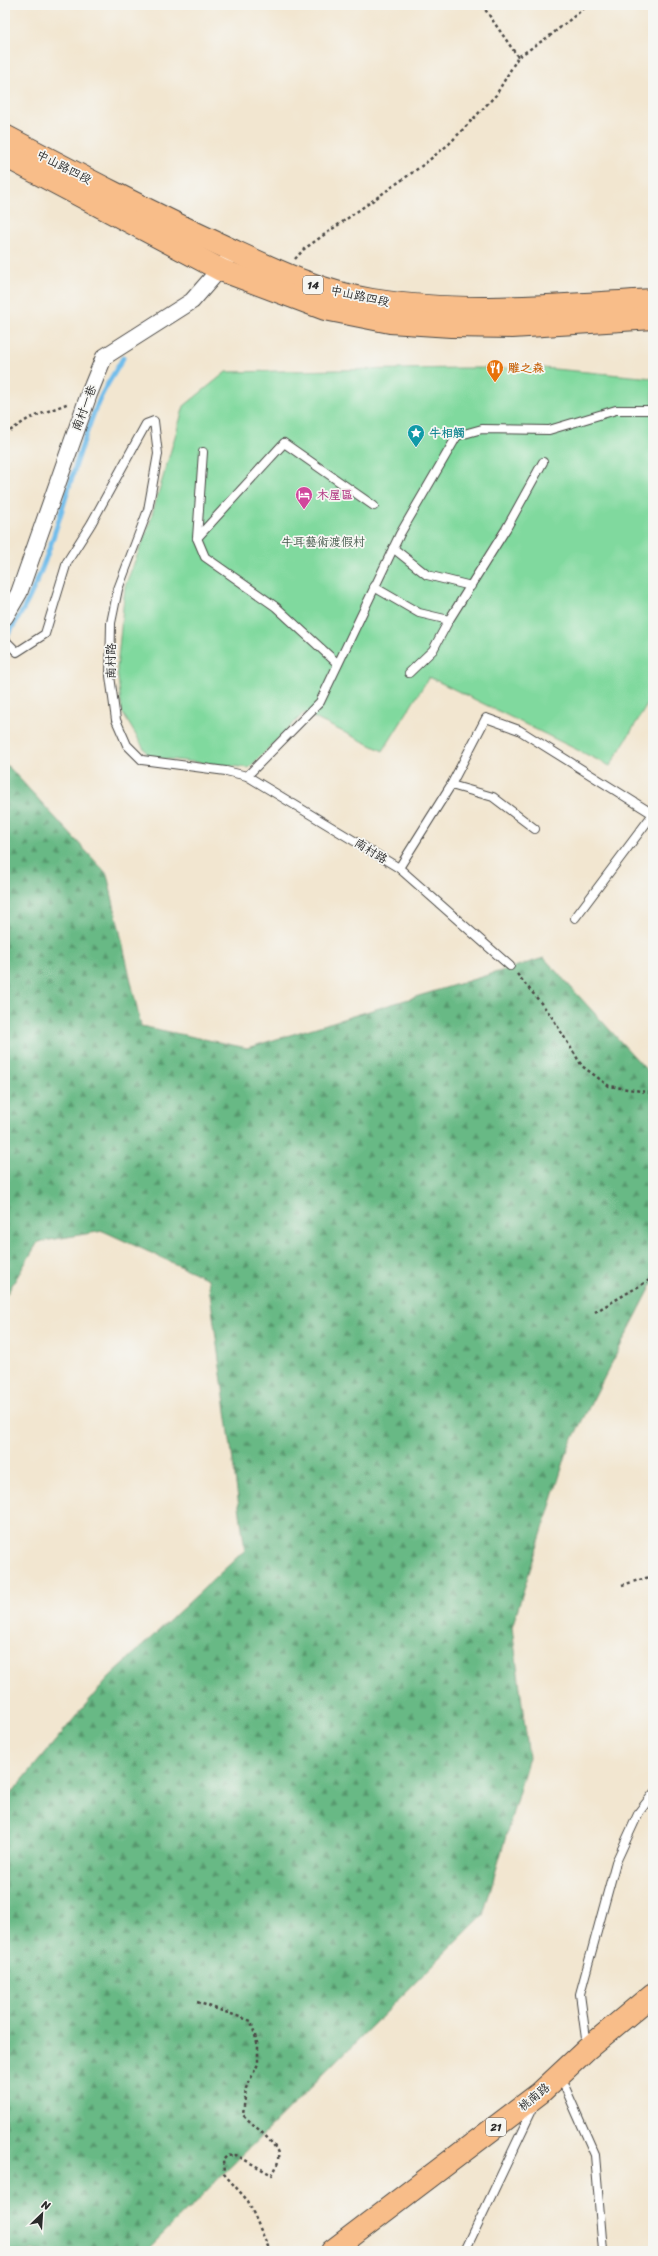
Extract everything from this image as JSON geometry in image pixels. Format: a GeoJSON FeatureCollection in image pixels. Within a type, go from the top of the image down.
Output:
{"type":"FeatureCollection","features":[{"type":"Feature","properties":{"kind":"main road","name":"中山路四段"},"geometry":{"type":"LineString","coordinates":[[5,136],[162,218],[282,274],[323,288],[370,300],[437,308],[525,308],[653,300]]}},
{"type":"Feature","properties":{"kind":"main road","name":"中山路四段"},"geometry":{"type":"LineString","coordinates":[[5,156],[221,270],[325,309],[390,322],[512,327],[653,318]]}},
{"type":"Feature","properties":{"kind":"main road","name":"桃南路"},"geometry":{"type":"LineString","coordinates":[[332,2251],[540,2093],[587,2049],[653,1994]]}},
{"type":"Feature","properties":{"kind":"street","name":"南村一巷"},"geometry":{"type":"LineString","coordinates":[[5,617],[19,593],[89,394],[104,357],[192,301],[221,270],[234,252]]}},
{"type":"Feature","properties":{"kind":"lane"},"geometry":{"type":"LineString","coordinates":[[247,776],[320,702],[337,663],[393,548],[457,436],[482,429],[549,430],[616,410],[653,410]]}},
{"type":"Feature","properties":{"kind":"lane","name":"南村路"},"geometry":{"type":"LineString","coordinates":[[5,640],[17,652],[45,634],[68,562],[91,524],[146,424],[154,421],[158,454],[148,510],[118,589],[111,623],[110,676],[116,720],[127,745],[142,760],[226,771],[247,776],[399,868],[510,966]]}},
{"type":"Feature","properties":{"kind":"lane"},"geometry":{"type":"LineString","coordinates":[[197,538],[284,443],[374,506]]}},
{"type":"Feature","properties":{"kind":"lane"},"geometry":{"type":"LineString","coordinates":[[203,452],[197,538],[205,556],[276,607],[337,663]]}},
{"type":"Feature","properties":{"kind":"lane"},"geometry":{"type":"LineString","coordinates":[[409,674],[433,650],[449,620],[506,529],[543,462]]}},
{"type":"Feature","properties":{"kind":"lane"},"geometry":{"type":"LineString","coordinates":[[393,548],[427,575],[471,586]]}},
{"type":"Feature","properties":{"kind":"lane"},"geometry":{"type":"LineString","coordinates":[[374,587],[419,613],[449,620]]}},
{"type":"Feature","properties":{"kind":"lane"},"geometry":{"type":"LineString","coordinates":[[399,868],[451,785],[486,718],[518,730],[653,814],[575,918]]}},
{"type":"Feature","properties":{"kind":"lane"},"geometry":{"type":"LineString","coordinates":[[451,785],[493,797],[535,829]]}},
{"type":"Feature","properties":{"kind":"lane"},"geometry":{"type":"LineString","coordinates":[[587,2049],[580,1994],[616,1862],[639,1812],[653,1794]]}},
{"type":"Feature","properties":{"kind":"lane"},"geometry":{"type":"LineString","coordinates":[[559,2075],[595,2155],[603,2251]]}},
{"type":"Feature","properties":{"kind":"lane"},"geometry":{"type":"LineString","coordinates":[[465,2251],[540,2093]]}},
{"type":"Feature","properties":{"kind":"path"},"geometry":{"type":"LineString","coordinates":[[482,5],[518,57]]}},
{"type":"Feature","properties":{"kind":"path"},"geometry":{"type":"LineString","coordinates":[[282,274],[304,249],[424,164],[449,144],[496,95],[518,57],[551,35],[588,5]]}},
{"type":"Feature","properties":{"kind":"path"},"geometry":{"type":"LineString","coordinates":[[5,434],[28,419],[56,409],[89,394]]}},
{"type":"Feature","properties":{"kind":"path"},"geometry":{"type":"LineString","coordinates":[[510,966],[550,1014],[582,1066],[609,1086],[653,1093]]}},
{"type":"Feature","properties":{"kind":"path"},"geometry":{"type":"LineString","coordinates":[[595,1312],[653,1278]]}},
{"type":"Feature","properties":{"kind":"path"},"geometry":{"type":"LineString","coordinates":[[622,1585],[653,1576]]}},
{"type":"Feature","properties":{"kind":"path"},"geometry":{"type":"LineString","coordinates":[[198,2002],[251,2021],[258,2046],[258,2064],[246,2088],[243,2115],[267,2138],[278,2152],[278,2163],[272,2175],[236,2155],[227,2156],[223,2160],[224,2174],[248,2200],[270,2251]]}},
{"type":"Feature","properties":{"kind":"green space","name":"牛耳藝術渡假村"},"geometry":{"type":"Polygon","coordinates":[[[543,368],[653,378],[653,695],[610,766],[429,677],[383,751],[304,713],[249,768],[149,757],[122,712],[117,669],[125,586],[148,528],[184,406],[226,372],[543,368]]]}},
{"type":"Feature","properties":{"kind":"green space"},"geometry":{"type":"Polygon","coordinates":[[[7,765],[107,874],[141,1026],[247,1048],[544,958],[653,1077],[653,1283],[569,1446],[512,1627],[529,1757],[483,1915],[146,2251],[5,2251],[5,1801],[108,1678],[245,1550],[208,1279],[103,1231],[38,1242],[5,1297],[5,766],[7,765]]]}},
{"type":"Feature","properties":{"kind":"waterway"},"geometry":{"type":"LineString","coordinates":[[5,638],[21,613],[35,585],[58,524],[77,462],[100,397],[123,358]]}},
{"type":"Feature","properties":{"kind":"place","name":"雕之森"},"geometry":{"type":"Point","coordinates":[495,383]}},
{"type":"Feature","properties":{"kind":"place","name":"牛相觸"},"geometry":{"type":"Point","coordinates":[416,448]}},
{"type":"Feature","properties":{"kind":"place","name":"木屋區"},"geometry":{"type":"Point","coordinates":[304,510]}}]}
